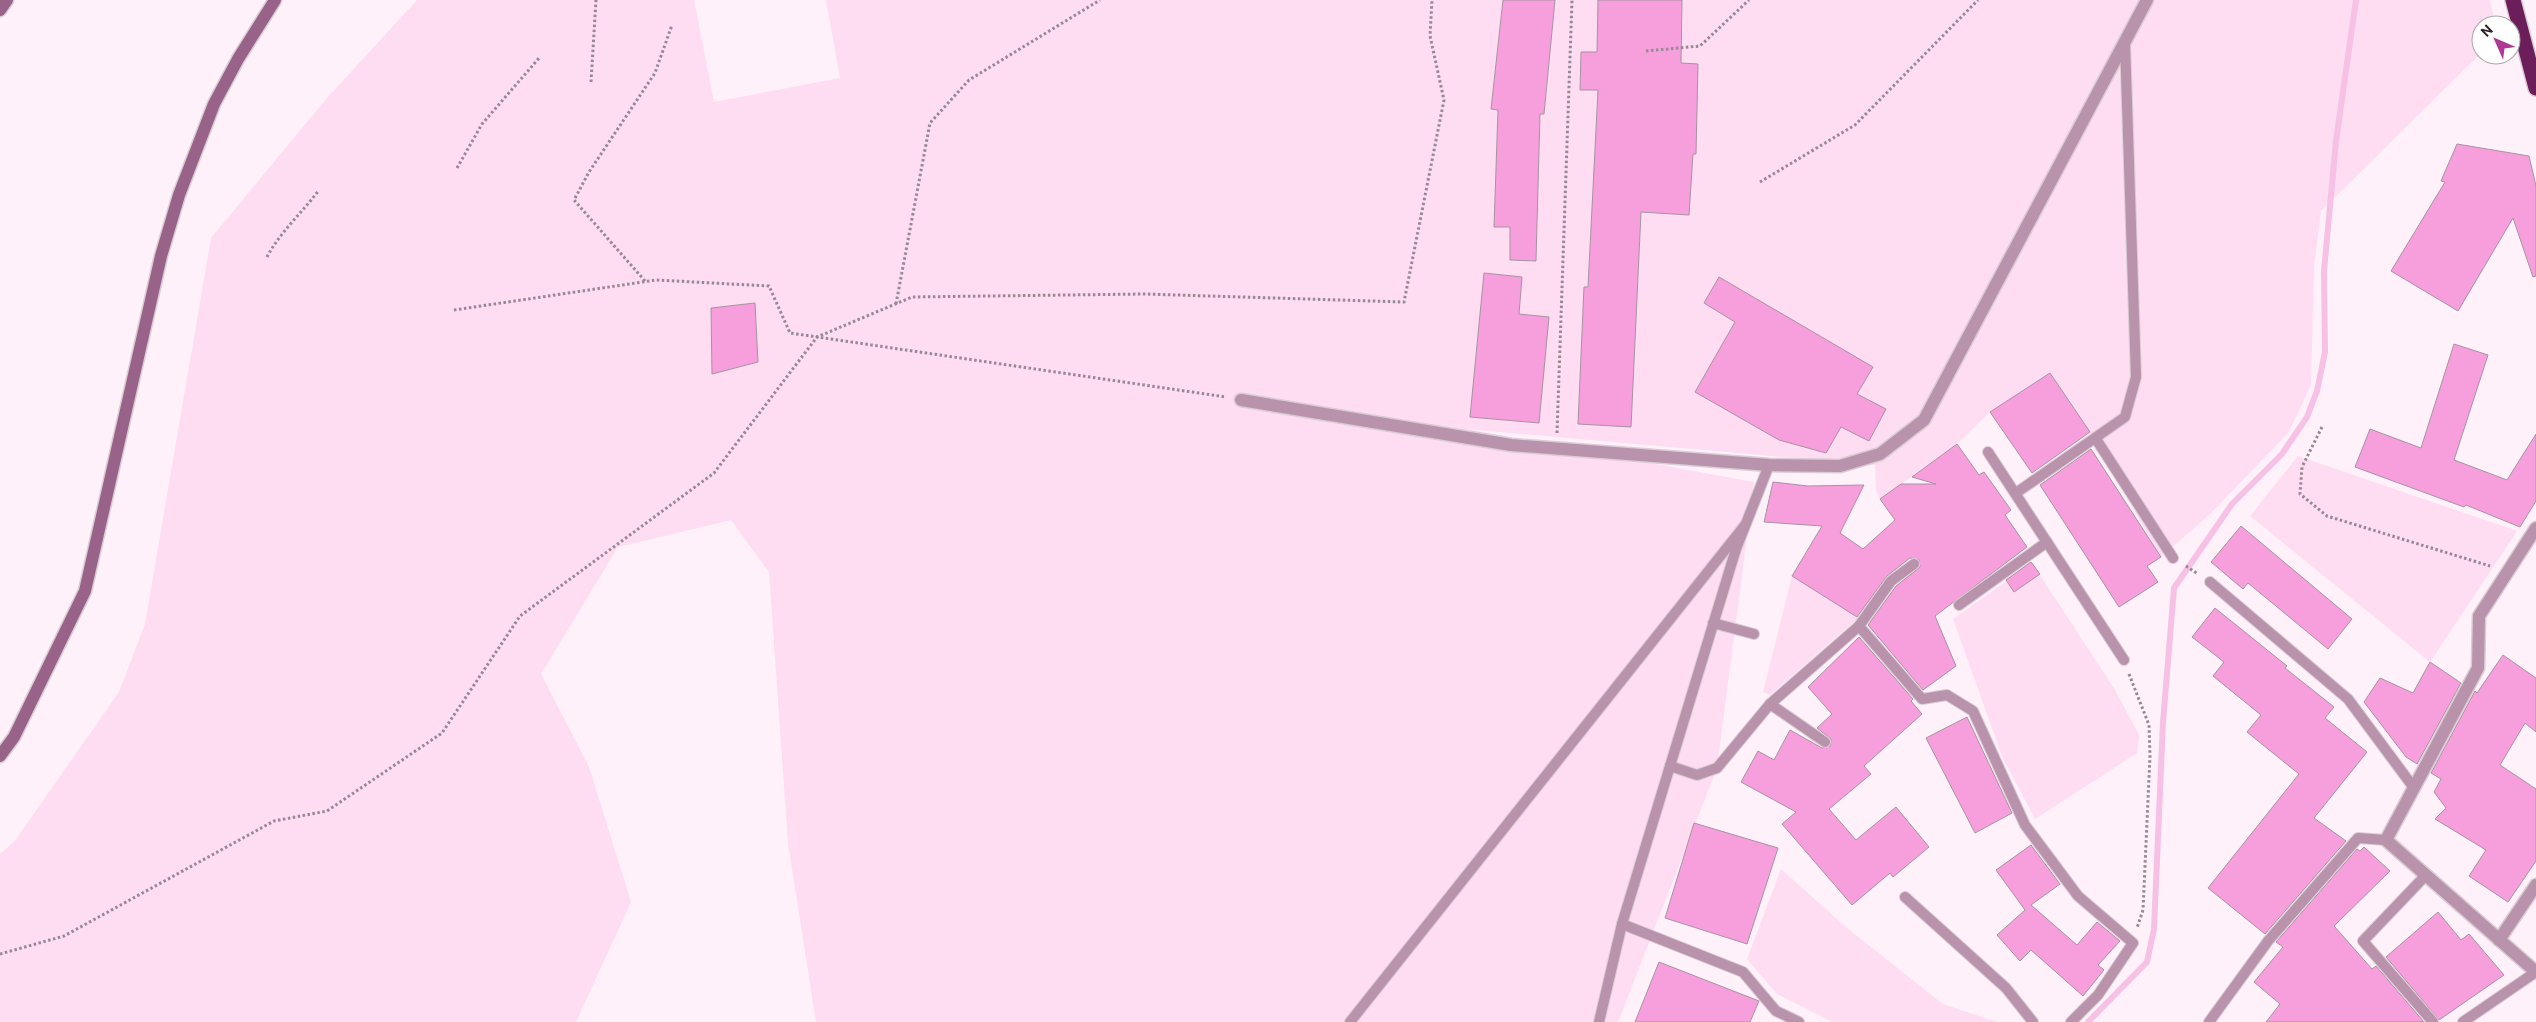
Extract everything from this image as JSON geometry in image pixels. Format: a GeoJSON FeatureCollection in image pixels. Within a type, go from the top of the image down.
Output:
{"type":"FeatureCollection","features":[{"type":"Feature","properties":{"kind":"highway"},"geometry":{"type":"LineString","coordinates":[[2513,0],[2536,88]]}},
{"type":"Feature","properties":{"kind":"street"},"geometry":{"type":"LineString","coordinates":[[0,10],[7,0]]}},
{"type":"Feature","properties":{"kind":"street"},"geometry":{"type":"LineString","coordinates":[[0,756],[14,736],[85,591],[161,256],[179,195],[214,104],[238,59],[275,0]]}},
{"type":"Feature","properties":{"kind":"street"},"geometry":{"type":"LineString","coordinates":[[1241,400],[1511,445],[1557,449],[1769,465],[1840,466],[1880,454],[1924,420],[2147,0]]}},
{"type":"Feature","properties":{"kind":"street"},"geometry":{"type":"LineString","coordinates":[[2536,528],[2479,616],[2478,668],[2386,840],[2536,972]]}},
{"type":"Feature","properties":{"kind":"street"},"geometry":{"type":"LineString","coordinates":[[2499,940],[2536,885]]}},
{"type":"Feature","properties":{"kind":"lane"},"geometry":{"type":"LineString","coordinates":[[2016,493],[2096,439],[2125,416],[2136,377],[2125,41]]}},
{"type":"Feature","properties":{"kind":"lane"},"geometry":{"type":"LineString","coordinates":[[2096,439],[2173,558]]}},
{"type":"Feature","properties":{"kind":"lane"},"geometry":{"type":"LineString","coordinates":[[1988,452],[2124,660]]}},
{"type":"Feature","properties":{"kind":"lane"},"geometry":{"type":"LineString","coordinates":[[1598,1022],[1622,924],[1713,623],[1745,526],[1769,465]]}},
{"type":"Feature","properties":{"kind":"lane"},"geometry":{"type":"LineString","coordinates":[[1350,1022],[1745,526]]}},
{"type":"Feature","properties":{"kind":"lane"},"geometry":{"type":"LineString","coordinates":[[1958,605],[2047,542]]}},
{"type":"Feature","properties":{"kind":"lane"},"geometry":{"type":"LineString","coordinates":[[1670,766],[1696,775],[1717,768],[1770,704],[1859,626],[1891,581],[1914,564]]}},
{"type":"Feature","properties":{"kind":"lane"},"geometry":{"type":"LineString","coordinates":[[2210,582],[2348,698],[2414,788]]}},
{"type":"Feature","properties":{"kind":"lane"},"geometry":{"type":"LineString","coordinates":[[1713,623],[1754,634]]}},
{"type":"Feature","properties":{"kind":"lane"},"geometry":{"type":"LineString","coordinates":[[1859,626],[1922,698],[1947,695],[1973,712],[2025,825],[2078,896],[2133,943],[2098,995],[2071,1022]]}},
{"type":"Feature","properties":{"kind":"lane"},"geometry":{"type":"LineString","coordinates":[[1770,704],[1825,742]]}},
{"type":"Feature","properties":{"kind":"lane"},"geometry":{"type":"LineString","coordinates":[[2209,1022],[2268,941],[2358,838],[2386,840]]}},
{"type":"Feature","properties":{"kind":"lane"},"geometry":{"type":"LineString","coordinates":[[2426,875],[2363,941],[2433,1022]]}},
{"type":"Feature","properties":{"kind":"lane"},"geometry":{"type":"LineString","coordinates":[[1905,897],[2006,988],[2033,1022]]}},
{"type":"Feature","properties":{"kind":"lane"},"geometry":{"type":"LineString","coordinates":[[1622,924],[1743,972],[1776,1011],[1800,1022]]}},
{"type":"Feature","properties":{"kind":"lane"},"geometry":{"type":"LineString","coordinates":[[2463,1022],[2536,972]]}},
{"type":"Feature","properties":{"kind":"path"},"geometry":{"type":"LineString","coordinates":[[592,82],[596,0]]}},
{"type":"Feature","properties":{"kind":"path"},"geometry":{"type":"LineString","coordinates":[[896,304],[930,123],[969,80],[1100,0]]}},
{"type":"Feature","properties":{"kind":"path"},"geometry":{"type":"LineString","coordinates":[[0,954],[64,936],[274,821],[327,811],[442,733],[520,616],[714,473],[817,337],[912,297],[1144,294],[1404,302],[1444,100],[1430,36],[1432,0]]}},
{"type":"Feature","properties":{"kind":"path"},"geometry":{"type":"LineString","coordinates":[[1557,449],[1572,0]]}},
{"type":"Feature","properties":{"kind":"path"},"geometry":{"type":"LineString","coordinates":[[1646,51],[1700,46],[1750,0]]}},
{"type":"Feature","properties":{"kind":"path"},"geometry":{"type":"LineString","coordinates":[[1760,182],[1855,125],[1978,0]]}},
{"type":"Feature","properties":{"kind":"path"},"geometry":{"type":"LineString","coordinates":[[645,282],[574,200],[588,172],[655,73],[672,25]]}},
{"type":"Feature","properties":{"kind":"path"},"geometry":{"type":"LineString","coordinates":[[457,168],[482,124],[540,57]]}},
{"type":"Feature","properties":{"kind":"path"},"geometry":{"type":"LineString","coordinates":[[267,257],[276,240],[306,207],[318,190]]}},
{"type":"Feature","properties":{"kind":"path"},"geometry":{"type":"LineString","coordinates":[[454,310],[656,280],[769,286],[790,333],[1241,400]]}},
{"type":"Feature","properties":{"kind":"path"},"geometry":{"type":"LineString","coordinates":[[2322,427],[2302,467],[2300,494],[2327,516],[2508,572]]}},
{"type":"Feature","properties":{"kind":"path"},"geometry":{"type":"LineString","coordinates":[[2173,558],[2210,582]]}},
{"type":"Feature","properties":{"kind":"path"},"geometry":{"type":"LineString","coordinates":[[2124,660],[2149,725],[2150,756],[2143,910],[2133,943]]}},
{"type":"Feature","properties":{"kind":"shaded area"},"geometry":{"type":"Polygon","coordinates":[[[417,0],[694,0],[714,102],[840,78],[826,0],[2490,0],[2493,15],[2471,15],[2471,63],[2321,211],[2314,267],[2311,385],[2289,432],[2211,513],[2161,557],[2090,433],[2050,373],[1990,412],[1957,444],[1880,499],[1876,490],[1875,465],[1466,429],[1754,482],[1717,768],[1618,1022],[816,1022],[788,843],[769,572],[731,520],[618,547],[541,674],[589,767],[631,902],[576,1022],[0,1022],[0,854],[14,842],[119,692],[145,624],[211,238],[327,98],[417,0]]]}},
{"type":"Feature","properties":{"kind":"shaded area"},"geometry":{"type":"Polygon","coordinates":[[[2298,456],[2517,531],[2430,662],[2250,516],[2298,456]]]}},
{"type":"Feature","properties":{"kind":"shaded area"},"geometry":{"type":"Polygon","coordinates":[[[2032,563],[2115,690],[2139,735],[2137,753],[2035,819],[2002,756],[1953,619],[2032,563]]]}},
{"type":"Feature","properties":{"kind":"shaded area"},"geometry":{"type":"Polygon","coordinates":[[[1792,576],[1858,618],[1770,695],[1763,692],[1792,576]]]}},
{"type":"Feature","properties":{"kind":"shaded area"},"geometry":{"type":"Polygon","coordinates":[[[1781,869],[1848,929],[1943,1004],[1997,1022],[1833,1022],[1777,994],[1747,959],[1781,869]]]}},
{"type":"Feature","properties":{"kind":"building"},"geometry":{"type":"Polygon","coordinates":[[[1503,0],[1555,0],[1544,114],[1540,114],[1536,261],[1510,260],[1510,227],[1494,227],[1498,110],[1491,109],[1503,0]]]}},
{"type":"Feature","properties":{"kind":"building"},"geometry":{"type":"Polygon","coordinates":[[[1598,0],[1682,0],[1681,63],[1698,64],[1696,154],[1693,154],[1689,215],[1641,212],[1631,427],[1578,424],[1584,287],[1588,287],[1598,90],[1580,90],[1581,52],[1597,52],[1598,0]]]}},
{"type":"Feature","properties":{"kind":"building"},"geometry":{"type":"Polygon","coordinates":[[[2457,144],[2529,156],[2536,186],[2536,276],[2533,277],[2513,218],[2458,311],[2391,271],[2445,182],[2441,181],[2457,144]]]}},
{"type":"Feature","properties":{"kind":"building"},"geometry":{"type":"Polygon","coordinates":[[[1484,273],[1522,277],[1519,314],[1549,317],[1539,423],[1470,417],[1484,273]]]}},
{"type":"Feature","properties":{"kind":"building"},"geometry":{"type":"Polygon","coordinates":[[[1719,277],[1873,367],[1857,394],[1886,409],[1869,441],[1841,427],[1826,453],[1779,440],[1695,392],[1735,322],[1704,303],[1719,277]]]}},
{"type":"Feature","properties":{"kind":"building"},"geometry":{"type":"Polygon","coordinates":[[[755,303],[758,362],[712,374],[711,308],[755,303]]]}},
{"type":"Feature","properties":{"kind":"building"},"geometry":{"type":"Polygon","coordinates":[[[2454,344],[2488,355],[2454,460],[2507,480],[2536,434],[2536,501],[2520,527],[2466,505],[2464,507],[2355,467],[2370,429],[2421,448],[2454,344]]]}},
{"type":"Feature","properties":{"kind":"building"},"geometry":{"type":"Polygon","coordinates":[[[2050,373],[2090,432],[2032,473],[1990,412],[2050,373]]]}},
{"type":"Feature","properties":{"kind":"building"},"geometry":{"type":"Polygon","coordinates":[[[1957,444],[1979,475],[1984,472],[2011,510],[2005,515],[2027,547],[1935,616],[1956,666],[1923,690],[1868,625],[1896,586],[1920,567],[1919,560],[1910,558],[1887,576],[1857,617],[1792,576],[1822,526],[1764,522],[1773,482],[1808,486],[1864,485],[1840,533],[1863,549],[1895,520],[1880,499],[1901,484],[1936,484],[1912,477],[1957,444]]]}},
{"type":"Feature","properties":{"kind":"building"},"geometry":{"type":"Polygon","coordinates":[[[2091,449],[2161,557],[2147,566],[2158,582],[2119,607],[2040,485],[2091,449]]]}},
{"type":"Feature","properties":{"kind":"building"},"geometry":{"type":"Polygon","coordinates":[[[2241,526],[2352,619],[2328,649],[2248,583],[2243,589],[2211,562],[2241,526]]]}},
{"type":"Feature","properties":{"kind":"building"},"geometry":{"type":"Polygon","coordinates":[[[2031,562],[2040,574],[2014,592],[2006,580],[2031,562]]]}},
{"type":"Feature","properties":{"kind":"building"},"geometry":{"type":"Polygon","coordinates":[[[2215,608],[2334,707],[2325,718],[2367,752],[2314,818],[2346,841],[2265,934],[2208,888],[2299,774],[2247,732],[2261,715],[2213,676],[2224,662],[2192,637],[2215,608]]]}},
{"type":"Feature","properties":{"kind":"building"},"geometry":{"type":"Polygon","coordinates":[[[1859,637],[1913,699],[1911,701],[1922,714],[1864,766],[1871,774],[1829,809],[1856,840],[1896,807],[1929,847],[1893,877],[1890,873],[1852,905],[1782,824],[1796,812],[1741,782],[1758,751],[1774,760],[1790,730],[1822,748],[1830,746],[1831,739],[1817,728],[1832,714],[1808,687],[1859,637]]]}},
{"type":"Feature","properties":{"kind":"building"},"geometry":{"type":"Polygon","coordinates":[[[2503,655],[2536,678],[2536,732],[2525,723],[2500,765],[2536,789],[2536,861],[2508,902],[2469,876],[2486,850],[2435,819],[2446,808],[2434,792],[2441,779],[2431,773],[2475,691],[2477,693],[2503,655]]]}},
{"type":"Feature","properties":{"kind":"building"},"geometry":{"type":"Polygon","coordinates":[[[2430,662],[2461,683],[2417,764],[2406,757],[2364,702],[2380,678],[2413,693],[2430,662]]]}},
{"type":"Feature","properties":{"kind":"building"},"geometry":{"type":"Polygon","coordinates":[[[1967,717],[2012,813],[1975,833],[1926,738],[1967,717]]]}},
{"type":"Feature","properties":{"kind":"building"},"geometry":{"type":"Polygon","coordinates":[[[1694,823],[1778,848],[1747,944],[1665,918],[1694,823]]]}},
{"type":"Feature","properties":{"kind":"building"},"geometry":{"type":"Polygon","coordinates":[[[2031,845],[2060,884],[2031,905],[2077,945],[2097,922],[2120,941],[2098,965],[2104,970],[2083,996],[2031,950],[2020,961],[1997,935],[2025,910],[1996,870],[2031,845]]]}},
{"type":"Feature","properties":{"kind":"building"},"geometry":{"type":"Polygon","coordinates":[[[2364,847],[2390,871],[2334,926],[2372,969],[2376,966],[2424,1022],[2266,1022],[2280,1004],[2254,982],[2283,947],[2276,942],[2357,849],[2360,851],[2364,847]]]}},
{"type":"Feature","properties":{"kind":"building"},"geometry":{"type":"Polygon","coordinates":[[[2438,912],[2461,940],[2469,934],[2504,975],[2439,1020],[2386,957],[2438,912]]]}},
{"type":"Feature","properties":{"kind":"building"},"geometry":{"type":"Polygon","coordinates":[[[1659,962],[1759,1001],[1750,1022],[1635,1022],[1659,962]]]}},
{"type":"Feature","properties":{"kind":"waterway"},"geometry":{"type":"LineString","coordinates":[[2088,1022],[2147,962],[2154,929],[2163,722],[2174,588],[2232,504],[2282,454],[2307,417],[2317,391],[2325,352],[2324,271],[2336,141],[2356,0]]}}]}
